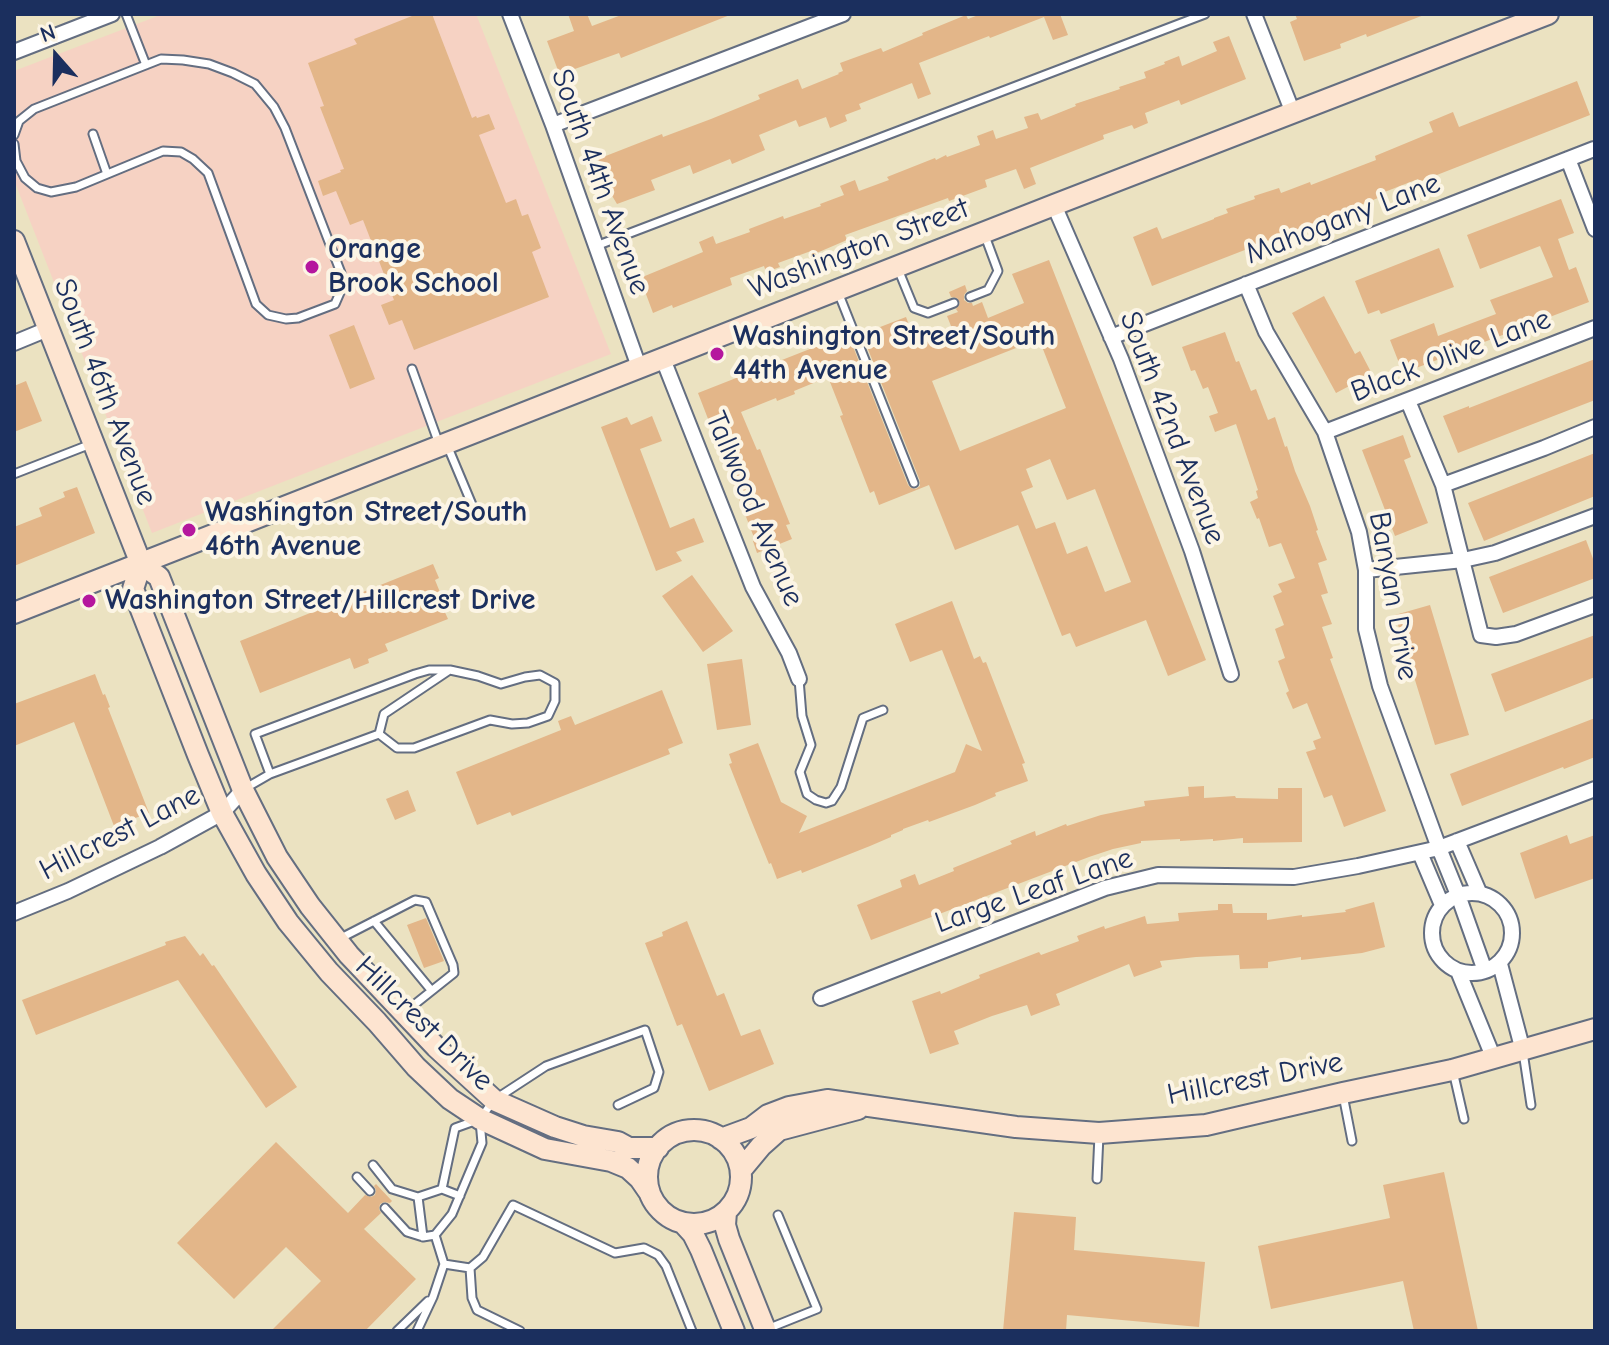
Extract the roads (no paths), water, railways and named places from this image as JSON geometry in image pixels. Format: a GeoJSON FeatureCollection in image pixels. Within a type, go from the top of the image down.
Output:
{"type":"FeatureCollection","features":[{"type":"Feature","properties":{"kind":"street"},"geometry":{"type":"LineString","coordinates":[[14,52],[112,14]]}},
{"type":"Feature","properties":{"kind":"street","name":"South 44th Avenue"},"geometry":{"type":"LineString","coordinates":[[510,14],[639,367]]}},
{"type":"Feature","properties":{"kind":"street"},"geometry":{"type":"LineString","coordinates":[[553,125],[843,14]]}},
{"type":"Feature","properties":{"kind":"street"},"geometry":{"type":"LineString","coordinates":[[1254,14],[1293,113]]}},
{"type":"Feature","properties":{"kind":"street","name":"Washington Street"},"geometry":{"type":"LineString","coordinates":[[14,613],[1548,14]]}},
{"type":"Feature","properties":{"kind":"street","name":"Mahogany Lane"},"geometry":{"type":"LineString","coordinates":[[1111,337],[1594,149]]}},
{"type":"Feature","properties":{"kind":"street"},"geometry":{"type":"LineString","coordinates":[[1568,159],[1595,229]]}},
{"type":"Feature","properties":{"kind":"street","name":"South 42nd Avenue"},"geometry":{"type":"LineString","coordinates":[[1054,205],[1111,337],[1192,551],[1231,674]]}},
{"type":"Feature","properties":{"kind":"street","name":"South 46th Avenue"},"geometry":{"type":"LineString","coordinates":[[14,241],[141,564],[159,577],[243,790]]}},
{"type":"Feature","properties":{"kind":"street","name":"Banyan Drive"},"geometry":{"type":"LineString","coordinates":[[1246,284],[1266,332],[1325,432],[1359,532],[1366,570],[1366,629],[1380,686],[1485,971]]}},
{"type":"Feature","properties":{"kind":"street","name":"Black Olive Lane"},"geometry":{"type":"LineString","coordinates":[[1325,432],[1595,328]]}},
{"type":"Feature","properties":{"kind":"street"},"geometry":{"type":"LineString","coordinates":[[14,343],[48,329]]}},
{"type":"Feature","properties":{"kind":"street","name":"Tallwood Avenue"},"geometry":{"type":"LineString","coordinates":[[663,359],[753,587],[789,653],[799,679]]}},
{"type":"Feature","properties":{"kind":"street"},"geometry":{"type":"LineString","coordinates":[[1408,401],[1443,485],[1481,635],[1496,637],[1516,634],[1595,605]]}},
{"type":"Feature","properties":{"kind":"street"},"geometry":{"type":"LineString","coordinates":[[1443,485],[1595,427]]}},
{"type":"Feature","properties":{"kind":"street"},"geometry":{"type":"LineString","coordinates":[[1366,570],[1463,560],[1495,553],[1595,516]]}},
{"type":"Feature","properties":{"kind":"street","name":"South 46th Avenue"},"geometry":{"type":"LineString","coordinates":[[141,564],[133,589],[222,813]]}},
{"type":"Feature","properties":{"kind":"street","name":"Large Leaf Lane"},"geometry":{"type":"LineString","coordinates":[[821,998],[1105,888],[1158,875],[1294,877],[1420,853],[1595,789]]}},
{"type":"Feature","properties":{"kind":"street","name":"Hillcrest Lane"},"geometry":{"type":"LineString","coordinates":[[14,913],[160,847],[222,813],[243,790]]}},
{"type":"Feature","properties":{"kind":"street","name":"Hillcrest Drive"},"geometry":{"type":"LineString","coordinates":[[243,790],[277,857],[337,940],[446,1058],[494,1100],[583,1136],[618,1142],[629,1148],[658,1148]]}},
{"type":"Feature","properties":{"kind":"street","name":"Hillcrest Drive"},"geometry":{"type":"LineString","coordinates":[[222,813],[256,874],[288,922],[416,1067],[450,1099],[480,1119],[545,1149],[611,1161],[628,1168],[640,1179],[657,1206],[668,1217],[683,1223],[693,1234],[734,1331]]}},
{"type":"Feature","properties":{"kind":"street"},"geometry":{"type":"LineString","coordinates":[[1457,841],[1479,892]]}},
{"type":"Feature","properties":{"kind":"street"},"geometry":{"type":"LineString","coordinates":[[1420,853],[1442,905]]}},
{"type":"Feature","properties":{"kind":"street"},"geometry":{"type":"LineString","coordinates":[[1466,892],[1479,892],[1492,897],[1509,917],[1511,943],[1500,964],[1485,971],[1458,971],[1446,965],[1437,955],[1431,929],[1434,916],[1453,897],[1466,892]]}},
{"type":"Feature","properties":{"kind":"street"},"geometry":{"type":"LineString","coordinates":[[1500,964],[1523,1051]]}},
{"type":"Feature","properties":{"kind":"street"},"geometry":{"type":"LineString","coordinates":[[1458,971],[1494,1059]]}},
{"type":"Feature","properties":{"kind":"street","name":"Hillcrest Drive"},"geometry":{"type":"LineString","coordinates":[[721,1139],[751,1128],[768,1115],[789,1107],[827,1100],[1016,1127],[1099,1133],[1206,1125],[1452,1070],[1595,1029]]}},
{"type":"Feature","properties":{"kind":"street","name":"Hillcrest Drive"},"geometry":{"type":"LineString","coordinates":[[726,1212],[741,1186],[741,1170],[779,1130],[874,1106]]}},
{"type":"Feature","properties":{"kind":"street"},"geometry":{"type":"LineString","coordinates":[[649,1192],[647,1177],[650,1161],[658,1148],[684,1132],[700,1131],[721,1139],[736,1156],[741,1170]]}},
{"type":"Feature","properties":{"kind":"street"},"geometry":{"type":"LineString","coordinates":[[683,1223],[698,1224],[726,1212]]}},
{"type":"Feature","properties":{"kind":"street"},"geometry":{"type":"LineString","coordinates":[[726,1212],[725,1225],[729,1239],[764,1330]]}},
{"type":"Feature","properties":{"kind":"lane"},"geometry":{"type":"LineString","coordinates":[[126,14],[146,65]]}},
{"type":"Feature","properties":{"kind":"lane"},"geometry":{"type":"LineString","coordinates":[[596,246],[1205,14]]}},
{"type":"Feature","properties":{"kind":"lane"},"geometry":{"type":"LineString","coordinates":[[14,135],[19,121],[34,109],[161,59],[209,64],[255,84],[274,107],[285,128],[341,273],[342,288],[335,304],[298,318],[286,319],[268,315],[256,304],[208,173],[181,152],[163,151],[76,187],[51,192],[37,188],[25,178],[16,161],[14,144]]}},
{"type":"Feature","properties":{"kind":"lane"},"geometry":{"type":"LineString","coordinates":[[93,134],[107,174]]}},
{"type":"Feature","properties":{"kind":"lane"},"geometry":{"type":"LineString","coordinates":[[970,297],[988,290],[998,271],[984,233]]}},
{"type":"Feature","properties":{"kind":"lane"},"geometry":{"type":"LineString","coordinates":[[897,267],[914,308],[928,313],[954,303]]}},
{"type":"Feature","properties":{"kind":"lane"},"geometry":{"type":"LineString","coordinates":[[837,290],[914,483]]}},
{"type":"Feature","properties":{"kind":"lane"},"geometry":{"type":"LineString","coordinates":[[412,369],[473,507]]}},
{"type":"Feature","properties":{"kind":"lane"},"geometry":{"type":"LineString","coordinates":[[14,474],[93,443]]}},
{"type":"Feature","properties":{"kind":"lane"},"geometry":{"type":"LineString","coordinates":[[270,774],[255,734],[415,674],[450,670],[501,684],[540,675],[555,683],[555,701],[548,716],[528,723],[490,720],[414,748],[397,748],[379,734]]}},
{"type":"Feature","properties":{"kind":"lane"},"geometry":{"type":"LineString","coordinates":[[379,734],[384,714],[450,670]]}},
{"type":"Feature","properties":{"kind":"lane"},"geometry":{"type":"LineString","coordinates":[[799,679],[802,716],[811,745],[800,772],[807,794],[816,800],[832,801],[841,787],[863,718],[883,710]]}},
{"type":"Feature","properties":{"kind":"lane"},"geometry":{"type":"LineString","coordinates":[[243,790],[270,774],[379,734]]}},
{"type":"Feature","properties":{"kind":"lane"},"geometry":{"type":"LineString","coordinates":[[337,940],[415,900],[426,902],[454,973],[404,1013]]}},
{"type":"Feature","properties":{"kind":"lane"},"geometry":{"type":"LineString","coordinates":[[374,921],[431,990]]}},
{"type":"Feature","properties":{"kind":"lane"},"geometry":{"type":"LineString","coordinates":[[442,1189],[455,1128],[480,1119],[494,1100],[546,1066],[645,1030],[659,1072],[654,1088],[618,1105]]}},
{"type":"Feature","properties":{"kind":"lane"},"geometry":{"type":"LineString","coordinates":[[1523,1051],[1531,1105]]}},
{"type":"Feature","properties":{"kind":"lane"},"geometry":{"type":"LineString","coordinates":[[1452,1070],[1464,1119]]}},
{"type":"Feature","properties":{"kind":"lane"},"geometry":{"type":"LineString","coordinates":[[1343,1093],[1352,1141]]}},
{"type":"Feature","properties":{"kind":"lane"},"geometry":{"type":"LineString","coordinates":[[385,1208],[407,1232],[423,1237],[435,1235],[452,1214],[482,1143],[480,1119]]}},
{"type":"Feature","properties":{"kind":"lane"},"geometry":{"type":"LineString","coordinates":[[1097,1179],[1099,1133]]}},
{"type":"Feature","properties":{"kind":"lane"},"geometry":{"type":"LineString","coordinates":[[373,1165],[392,1189],[418,1197],[442,1189],[460,1196]]}},
{"type":"Feature","properties":{"kind":"lane"},"geometry":{"type":"LineString","coordinates":[[357,1177],[370,1191]]}},
{"type":"Feature","properties":{"kind":"lane"},"geometry":{"type":"LineString","coordinates":[[418,1197],[423,1237]]}},
{"type":"Feature","properties":{"kind":"lane"},"geometry":{"type":"LineString","coordinates":[[444,1264],[470,1268],[483,1257],[513,1205],[615,1253],[644,1248],[658,1255],[666,1266],[692,1331]]}},
{"type":"Feature","properties":{"kind":"lane"},"geometry":{"type":"LineString","coordinates":[[764,1330],[817,1309],[778,1215]]}},
{"type":"Feature","properties":{"kind":"lane"},"geometry":{"type":"LineString","coordinates":[[417,1331],[444,1264],[435,1235]]}},
{"type":"Feature","properties":{"kind":"lane"},"geometry":{"type":"LineString","coordinates":[[470,1268],[472,1298],[477,1310],[520,1331]]}},
{"type":"Feature","properties":{"kind":"lane"},"geometry":{"type":"LineString","coordinates":[[397,1331],[433,1297]]}},
{"type":"Feature","properties":{"kind":"place","name":"Orange Brook School"},"geometry":{"type":"Point","coordinates":[312,267]}},
{"type":"Feature","properties":{"kind":"place","name":"Washington Street/South 44th Avenue"},"geometry":{"type":"Point","coordinates":[717,354]}},
{"type":"Feature","properties":{"kind":"place","name":"Washington Street/South 46th Avenue"},"geometry":{"type":"Point","coordinates":[189,530]}},
{"type":"Feature","properties":{"kind":"place","name":"Washington Street/Hillcrest Drive"},"geometry":{"type":"Point","coordinates":[89,601]}}]}
